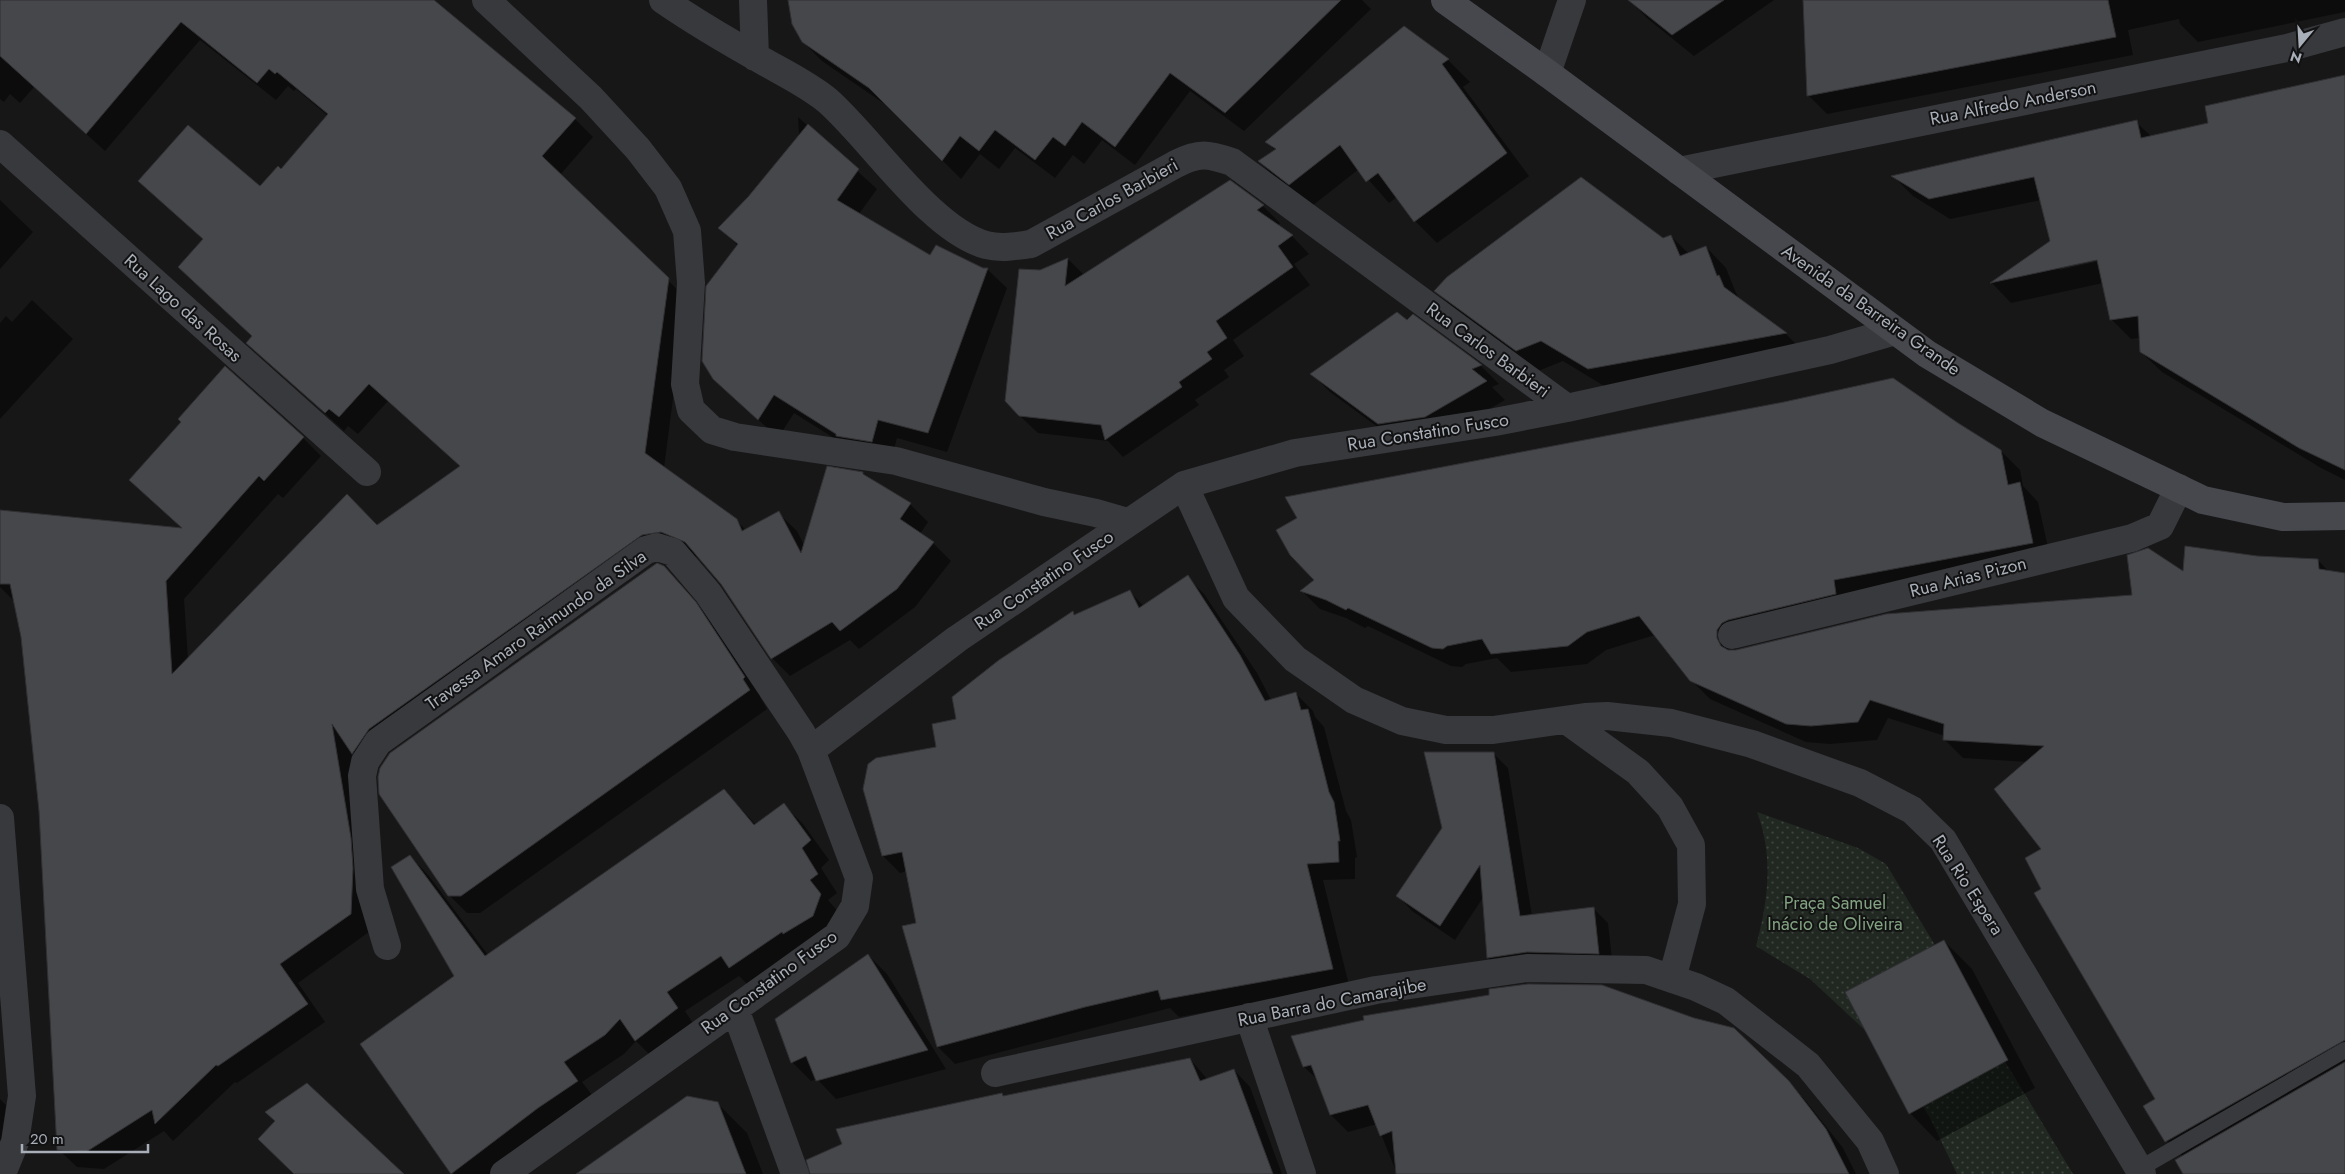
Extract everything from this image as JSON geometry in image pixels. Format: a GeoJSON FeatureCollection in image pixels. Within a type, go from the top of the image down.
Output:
{"type":"FeatureCollection","features":[{"type":"Feature","properties":{"kind":"main road","name":"Avenida da Barreira Grande"},"geometry":{"type":"LineString","coordinates":[[1444,0],[1547,73],[1895,331],[1928,354],[2042,423],[2203,500],[2283,517],[2345,516]]}},
{"type":"Feature","properties":{"kind":"street"},"geometry":{"type":"LineString","coordinates":[[486,0],[591,98],[638,149],[668,188],[687,232],[692,283],[685,384],[691,410],[712,430],[735,437],[896,460],[1044,502],[1096,512],[1127,522]]}},
{"type":"Feature","properties":{"kind":"street","name":"Rua Carlos Barbieri"},"geometry":{"type":"LineString","coordinates":[[663,0],[691,19],[827,100],[932,210],[964,237],[987,245],[1006,247],[1031,244],[1192,156],[1209,155],[1232,162],[1567,408]]}},
{"type":"Feature","properties":{"kind":"street"},"geometry":{"type":"LineString","coordinates":[[753,0],[755,57]]}},
{"type":"Feature","properties":{"kind":"street"},"geometry":{"type":"LineString","coordinates":[[1547,73],[1572,0]]}},
{"type":"Feature","properties":{"kind":"street","name":"Rua Alfredo Anderson"},"geometry":{"type":"LineString","coordinates":[[1679,171],[2287,48],[2345,32]]}},
{"type":"Feature","properties":{"kind":"street","name":"Rua Lago das Rosas"},"geometry":{"type":"LineString","coordinates":[[0,144],[367,472]]}},
{"type":"Feature","properties":{"kind":"street","name":"Rua Constatino Fusco"},"geometry":{"type":"LineString","coordinates":[[504,1174],[837,936],[855,906],[859,878],[811,750],[958,639],[1184,484],[1295,453],[1495,422],[1567,408],[1830,350],[1895,331]]}},
{"type":"Feature","properties":{"kind":"street"},"geometry":{"type":"LineString","coordinates":[[1184,484],[1236,598],[1295,659],[1354,700],[1402,721],[1446,730],[1493,730],[1566,720],[1638,772],[1670,807],[1691,845],[1692,904],[1672,979]]}},
{"type":"Feature","properties":{"kind":"street","name":"Rua Arias Pizon"},"geometry":{"type":"LineString","coordinates":[[1732,635],[2132,538],[2160,526],[2180,488]]}},
{"type":"Feature","properties":{"kind":"street","name":"Travessa Amaro Raimundo da Silva"},"geometry":{"type":"LineString","coordinates":[[387,946],[370,889],[364,829],[362,776],[371,751],[378,742],[646,550],[657,547],[673,552],[708,593],[796,724],[811,750]]}},
{"type":"Feature","properties":{"kind":"street","name":"Rua Rio Espera"},"geometry":{"type":"LineString","coordinates":[[1566,720],[1607,716],[1671,723],[1761,747],[1860,783],[1912,810],[1943,840],[2140,1171]]}},
{"type":"Feature","properties":{"kind":"street"},"geometry":{"type":"LineString","coordinates":[[0,818],[22,1096],[15,1142],[2,1174]]}},
{"type":"Feature","properties":{"kind":"street","name":"Rua Barra do Camarajibe"},"geometry":{"type":"LineString","coordinates":[[995,1072],[1376,990],[1527,968],[1646,970],[1696,987],[1726,1001],[1808,1065],[1870,1141],[1885,1174]]}},
{"type":"Feature","properties":{"kind":"street"},"geometry":{"type":"LineString","coordinates":[[735,1008],[795,1174]]}},
{"type":"Feature","properties":{"kind":"street"},"geometry":{"type":"LineString","coordinates":[[1249,1017],[1302,1174]]}},
{"type":"Feature","properties":{"kind":"lane"},"geometry":{"type":"LineString","coordinates":[[2140,1171],[2345,1050]]}},
{"type":"Feature","properties":{"kind":"green space","name":"Praça Samuel Inácio de Oliveira"},"geometry":{"type":"Polygon","coordinates":[[[1757,812],[1858,848],[1886,864],[2073,1174],[1957,1174],[1930,1118],[1913,1090],[1868,1033],[1810,979],[1756,946],[1764,912],[1767,879],[1766,846],[1757,812]]]}},
{"type":"Feature","properties":{"kind":"building"},"geometry":{"type":"Polygon","coordinates":[[[0,0],[434,0],[576,118],[542,156],[669,278],[645,453],[737,519],[742,531],[779,511],[801,553],[827,466],[863,472],[863,474],[911,503],[900,519],[934,542],[897,589],[840,631],[832,622],[771,659],[721,584],[685,542],[661,532],[642,535],[369,729],[352,754],[332,724],[351,838],[353,868],[351,914],[280,964],[308,1004],[218,1066],[216,1065],[155,1124],[152,1110],[86,1152],[57,1150],[39,811],[21,637],[10,584],[0,584],[0,510],[182,528],[129,480],[181,422],[178,419],[225,366],[304,437],[264,481],[259,476],[166,581],[172,674],[347,494],[377,525],[460,466],[369,384],[339,417],[329,409],[325,413],[246,343],[252,336],[178,267],[203,239],[138,181],[188,125],[260,186],[278,166],[281,169],[328,114],[277,72],[275,74],[269,69],[257,83],[181,22],[86,134],[0,56],[0,0]]]}},
{"type":"Feature","properties":{"kind":"building"},"geometry":{"type":"Polygon","coordinates":[[[788,0],[1341,0],[1225,113],[1170,73],[1115,147],[1082,122],[1065,146],[1053,137],[1035,160],[995,130],[979,151],[960,136],[942,161],[869,88],[802,42],[792,24],[788,0]]]}},
{"type":"Feature","properties":{"kind":"building"},"geometry":{"type":"Polygon","coordinates":[[[1628,0],[1724,0],[1672,35],[1628,0]]]}},
{"type":"Feature","properties":{"kind":"building"},"geometry":{"type":"Polygon","coordinates":[[[1803,0],[2108,0],[2116,37],[1807,96],[1803,0]]]}},
{"type":"Feature","properties":{"kind":"building"},"geometry":{"type":"Polygon","coordinates":[[[1404,26],[1449,59],[1442,64],[1507,153],[1414,222],[1378,173],[1366,182],[1340,145],[1289,185],[1258,161],[1276,149],[1265,142],[1404,26]]]}},
{"type":"Feature","properties":{"kind":"building"},"geometry":{"type":"Polygon","coordinates":[[[2345,75],[2345,470],[2299,448],[2140,352],[2138,316],[2110,320],[2097,260],[1990,283],[2050,241],[2034,177],[1929,199],[1891,176],[2137,120],[2141,138],[2208,123],[2205,106],[2345,75]]]}},
{"type":"Feature","properties":{"kind":"building"},"geometry":{"type":"Polygon","coordinates":[[[808,124],[859,169],[837,200],[930,255],[936,245],[983,268],[988,268],[928,433],[878,420],[872,442],[836,436],[836,434],[774,395],[758,420],[713,379],[702,361],[706,286],[738,244],[718,228],[748,197],[808,124]]]}},
{"type":"Feature","properties":{"kind":"building"},"geometry":{"type":"Polygon","coordinates":[[[1581,177],[1663,238],[1671,235],[1680,256],[1706,246],[1717,276],[1719,275],[1724,287],[1787,333],[1588,369],[1541,341],[1516,351],[1434,291],[1447,277],[1581,177]]]}},
{"type":"Feature","properties":{"kind":"building"},"geometry":{"type":"Polygon","coordinates":[[[1230,180],[1264,205],[1257,210],[1293,235],[1278,246],[1293,267],[1216,321],[1227,338],[1207,352],[1212,359],[1179,382],[1182,387],[1105,440],[1101,425],[1019,416],[1005,401],[1019,269],[1040,270],[1068,258],[1065,286],[1230,180]]]}},
{"type":"Feature","properties":{"kind":"building"},"geometry":{"type":"Polygon","coordinates":[[[1397,312],[1407,320],[1413,314],[1482,365],[1472,369],[1487,381],[1425,417],[1378,424],[1310,374],[1397,312]]]}},
{"type":"Feature","properties":{"kind":"building"},"geometry":{"type":"Polygon","coordinates":[[[1893,378],[2001,450],[2008,485],[2020,482],[2033,543],[1834,580],[1836,594],[1722,623],[1717,630],[1717,638],[1721,646],[1728,650],[1736,650],[1886,614],[2132,595],[2127,555],[2148,548],[2183,571],[2185,546],[2257,556],[2318,559],[2319,569],[2345,573],[2345,1040],[2165,1142],[2143,1106],[2155,1099],[2034,893],[2041,889],[2025,858],[2041,849],[1994,789],[2044,746],[1943,740],[1944,724],[1870,700],[1858,722],[1811,726],[1786,724],[1690,681],[1639,616],[1587,632],[1568,646],[1491,654],[1482,639],[1447,646],[1443,649],[1432,648],[1348,608],[1346,610],[1326,600],[1300,591],[1314,580],[1290,555],[1276,530],[1297,518],[1285,497],[1784,402],[1893,378]]]}},
{"type":"Feature","properties":{"kind":"building"},"geometry":{"type":"Polygon","coordinates":[[[657,563],[664,566],[696,602],[745,677],[743,679],[750,690],[461,896],[448,896],[379,794],[378,777],[380,768],[390,753],[657,563]]]}},
{"type":"Feature","properties":{"kind":"building"},"geometry":{"type":"Polygon","coordinates":[[[1188,575],[1240,655],[1265,701],[1296,692],[1301,710],[1308,709],[1329,792],[1334,802],[1340,841],[1338,841],[1339,862],[1307,864],[1333,969],[1161,1000],[1158,990],[1085,1007],[937,1047],[902,926],[916,923],[902,852],[882,856],[863,789],[868,764],[876,758],[936,747],[932,724],[956,719],[952,697],[999,660],[1073,611],[1074,615],[1130,590],[1139,608],[1188,575]]]}},
{"type":"Feature","properties":{"kind":"building"},"geometry":{"type":"Polygon","coordinates":[[[1424,752],[1494,752],[1520,916],[1594,907],[1599,954],[1527,952],[1487,958],[1480,865],[1440,926],[1396,896],[1442,828],[1424,752]]]}},
{"type":"Feature","properties":{"kind":"building"},"geometry":{"type":"Polygon","coordinates":[[[724,789],[754,825],[784,803],[811,840],[802,848],[818,874],[810,880],[821,894],[813,916],[783,934],[782,932],[729,968],[721,956],[667,992],[678,1008],[635,1041],[620,1019],[605,1035],[564,1062],[578,1081],[538,1108],[451,1174],[360,1044],[454,976],[391,867],[410,855],[485,956],[724,789]]]}},
{"type":"Feature","properties":{"kind":"building"},"geometry":{"type":"Polygon","coordinates":[[[1944,940],[2008,1060],[1909,1114],[1845,992],[1944,940]]]}},
{"type":"Feature","properties":{"kind":"building"},"geometry":{"type":"Polygon","coordinates":[[[868,954],[928,1050],[816,1081],[806,1056],[791,1063],[775,1019],[868,954]]]}},
{"type":"Feature","properties":{"kind":"building"},"geometry":{"type":"Polygon","coordinates":[[[1528,984],[1602,985],[1694,1018],[1734,1028],[1789,1081],[1826,1129],[1849,1174],[1396,1174],[1392,1131],[1380,1136],[1368,1105],[1330,1115],[1311,1065],[1303,1067],[1291,1036],[1364,1020],[1363,1016],[1489,995],[1489,989],[1528,984]]]}},
{"type":"Feature","properties":{"kind":"building"},"geometry":{"type":"Polygon","coordinates":[[[1190,1058],[1200,1081],[1234,1069],[1273,1174],[810,1174],[806,1160],[842,1144],[836,1129],[1002,1093],[1003,1096],[1190,1058]]]}},
{"type":"Feature","properties":{"kind":"building"},"geometry":{"type":"Polygon","coordinates":[[[2345,1062],[2345,1174],[2183,1174],[2175,1160],[2345,1062]]]}},
{"type":"Feature","properties":{"kind":"building"},"geometry":{"type":"Polygon","coordinates":[[[307,1083],[404,1174],[294,1174],[258,1139],[275,1121],[265,1112],[307,1083]]]}},
{"type":"Feature","properties":{"kind":"building"},"geometry":{"type":"Polygon","coordinates":[[[687,1096],[718,1102],[746,1174],[576,1174],[687,1096]]]}}]}
